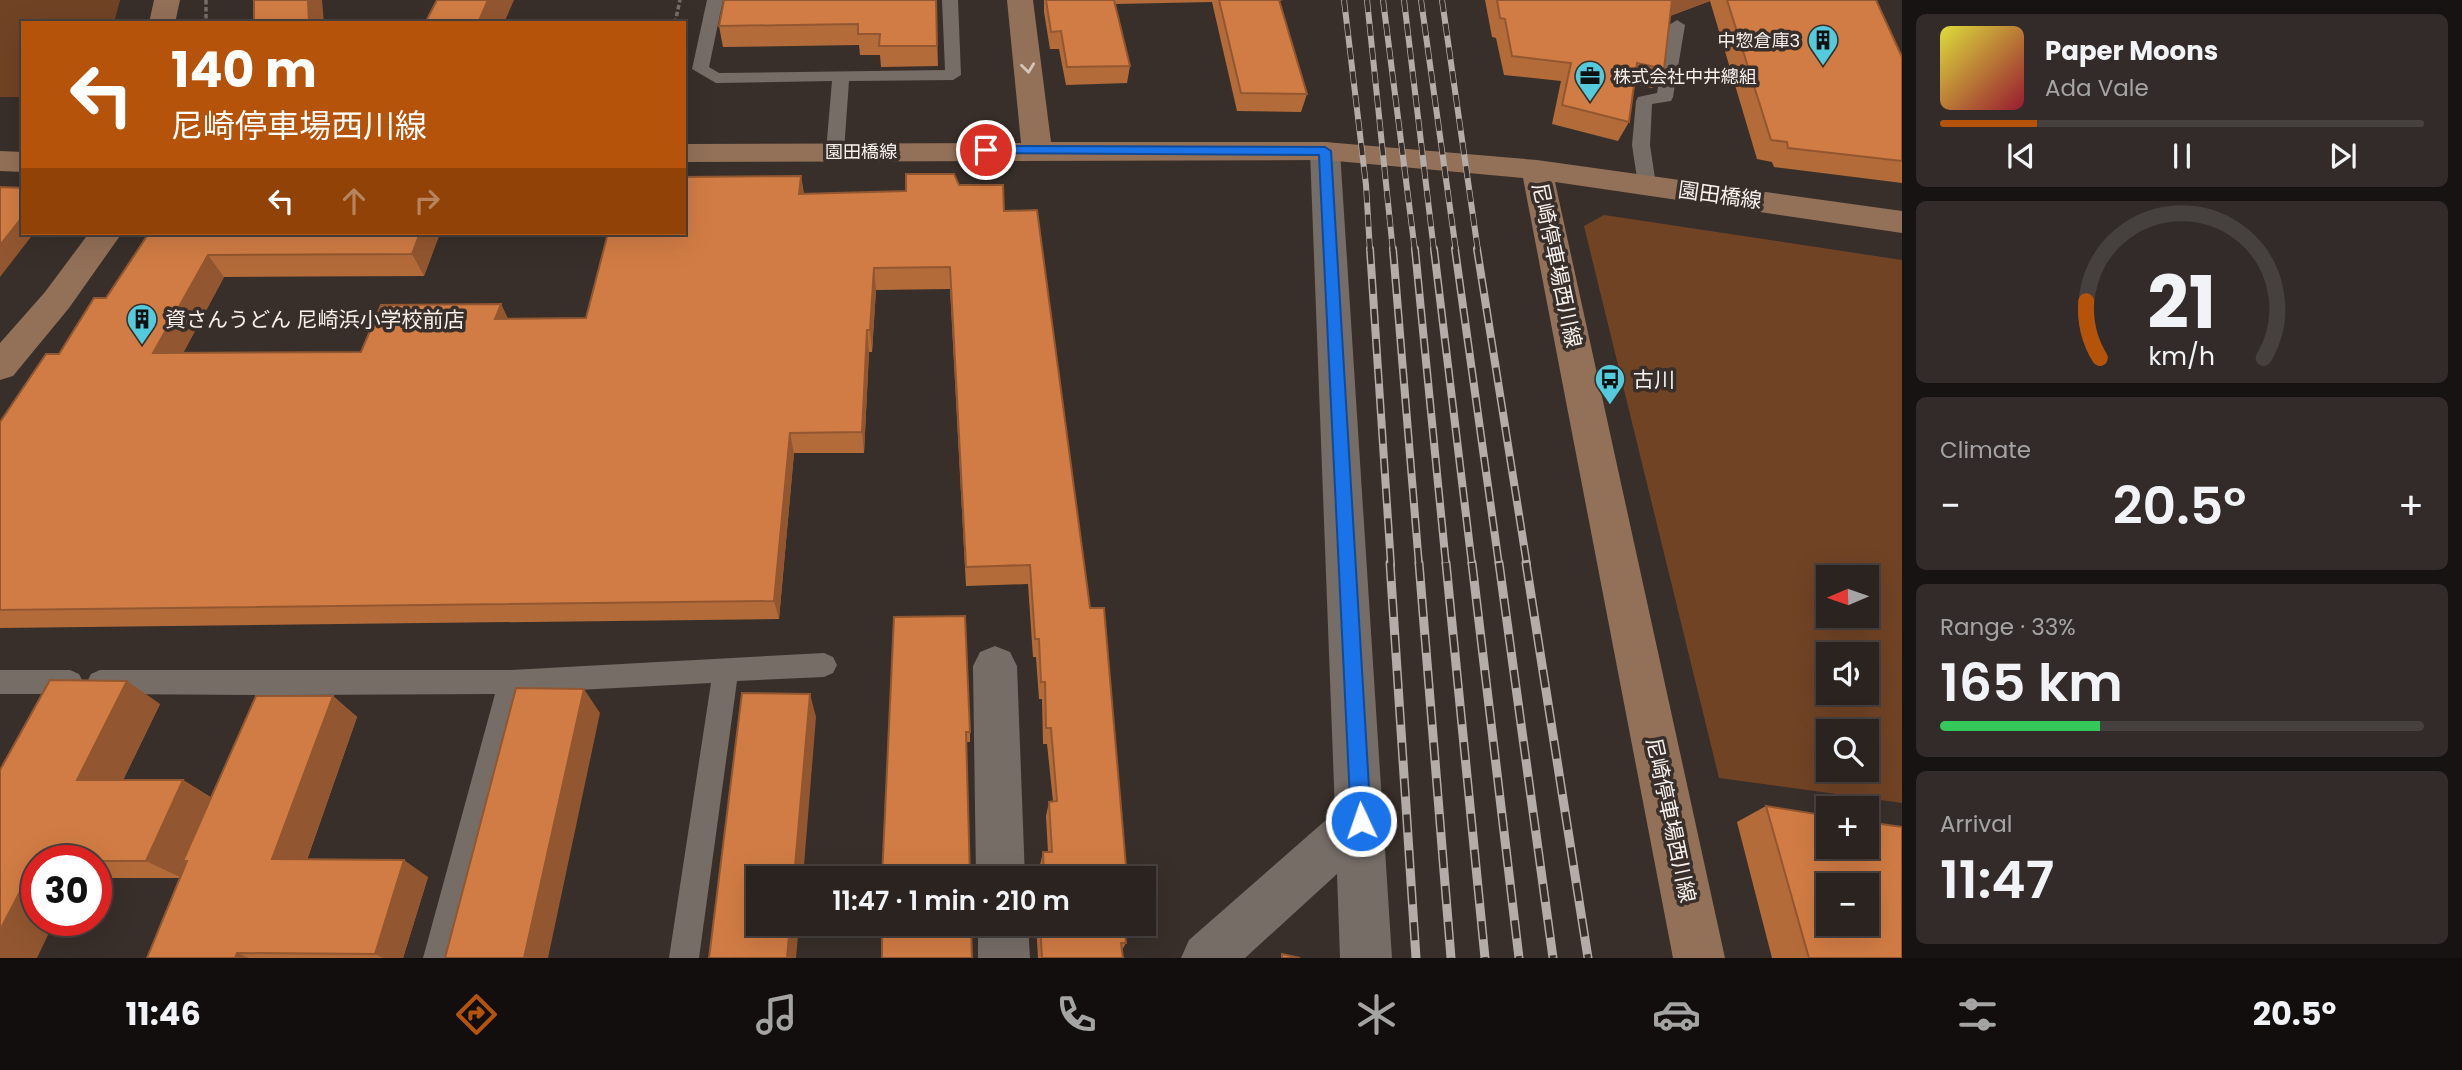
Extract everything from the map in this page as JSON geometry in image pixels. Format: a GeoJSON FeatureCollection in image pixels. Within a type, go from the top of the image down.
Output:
{"type":"FeatureCollection","features":[{"type":"Feature","properties":{"kind":"main road"},"geometry":{"type":"LineString","coordinates":[[162,21],[167,0]]}},
{"type":"Feature","properties":{"kind":"main road"},"geometry":{"type":"LineString","coordinates":[[1020,0],[1037,150]]}},
{"type":"Feature","properties":{"kind":"main road","name":"尼崎停車場西川線"},"geometry":{"type":"LineString","coordinates":[[1037,150],[1325,151],[1538,170],[1699,958]]}},
{"type":"Feature","properties":{"kind":"main road","name":"園田橋線"},"geometry":{"type":"LineString","coordinates":[[686,153],[1037,150]]}},
{"type":"Feature","properties":{"kind":"main road"},"geometry":{"type":"LineString","coordinates":[[0,161],[21,162]]}},
{"type":"Feature","properties":{"kind":"main road","name":"園田橋線"},"geometry":{"type":"LineString","coordinates":[[1538,170],[1902,222]]}},
{"type":"Feature","properties":{"kind":"main road"},"geometry":{"type":"LineString","coordinates":[[0,367],[57,300],[105,235]]}},
{"type":"Feature","properties":{"kind":"street"},"geometry":{"type":"LineString","coordinates":[[1325,151],[1366,958]]}},
{"type":"Feature","properties":{"kind":"street"},"geometry":{"type":"LineString","coordinates":[[995,666],[1001,866]]}},
{"type":"Feature","properties":{"kind":"street"},"geometry":{"type":"LineString","coordinates":[[1208,958],[1361,821]]}},
{"type":"Feature","properties":{"kind":"street"},"geometry":{"type":"LineString","coordinates":[[1003,936],[1004,958]]}},
{"type":"Feature","properties":{"kind":"lane"},"geometry":{"type":"LineString","coordinates":[[715,0],[700,69],[716,78],[953,75],[950,0]]}},
{"type":"Feature","properties":{"kind":"lane"},"geometry":{"type":"LineString","coordinates":[[1647,185],[1641,145],[1644,101],[1665,97],[1677,24]]}},
{"type":"Feature","properties":{"kind":"lane"},"geometry":{"type":"LineString","coordinates":[[835,152],[841,77]]}},
{"type":"Feature","properties":{"kind":"lane"},"geometry":{"type":"LineString","coordinates":[[0,682],[64,694],[279,683],[511,682],[824,665]]}},
{"type":"Feature","properties":{"kind":"lane"},"geometry":{"type":"LineString","coordinates":[[684,958],[726,671]]}},
{"type":"Feature","properties":{"kind":"lane"},"geometry":{"type":"LineString","coordinates":[[438,958],[511,682]]}},
{"type":"Feature","properties":{"kind":"lane"},"geometry":{"type":"LineString","coordinates":[[254,745],[279,683]]}},
{"type":"Feature","properties":{"kind":"path"},"geometry":{"type":"LineString","coordinates":[[206,0],[206,21]]}},
{"type":"Feature","properties":{"kind":"path"},"geometry":{"type":"LineString","coordinates":[[675,21],[680,0]]}},
{"type":"Feature","properties":{"kind":"shaded area"},"geometry":{"type":"Polygon","coordinates":[[[0,0],[120,0],[115,21],[21,21],[21,97],[0,97],[0,0]]]}},
{"type":"Feature","properties":{"kind":"shaded area"},"geometry":{"type":"Polygon","coordinates":[[[1604,215],[1902,260],[1902,803],[1879,800],[1879,796],[1851,796],[1719,778],[1584,226],[1604,215]]]}},
{"type":"Feature","properties":{"kind":"building"},"geometry":{"type":"Polygon","coordinates":[[[254,0],[308,0],[309,21],[254,21],[254,0]]]}},
{"type":"Feature","properties":{"kind":"building"},"geometry":{"type":"Polygon","coordinates":[[[437,0],[488,0],[479,21],[426,21],[437,0]]]}},
{"type":"Feature","properties":{"kind":"building"},"geometry":{"type":"Polygon","coordinates":[[[724,0],[936,0],[937,46],[879,46],[880,34],[858,34],[858,24],[719,26],[724,0]]]}},
{"type":"Feature","properties":{"kind":"building"},"geometry":{"type":"Polygon","coordinates":[[[1046,0],[1114,0],[1130,66],[1067,67],[1061,31],[1051,32],[1046,0]]]}},
{"type":"Feature","properties":{"kind":"building"},"geometry":{"type":"Polygon","coordinates":[[[1219,0],[1279,0],[1307,94],[1241,93],[1219,0]]]}},
{"type":"Feature","properties":{"kind":"building"},"geometry":{"type":"Polygon","coordinates":[[[1497,0],[1672,0],[1664,69],[1637,63],[1629,122],[1562,105],[1571,63],[1512,56],[1505,19],[1500,18],[1497,0]]]}},
{"type":"Feature","properties":{"kind":"building"},"geometry":{"type":"Polygon","coordinates":[[[1727,0],[1876,0],[1902,57],[1902,161],[1788,148],[1787,142],[1771,140],[1727,0]]]}},
{"type":"Feature","properties":{"kind":"building"},"geometry":{"type":"Polygon","coordinates":[[[906,174],[954,174],[959,185],[1003,185],[1004,211],[1037,210],[1090,608],[1104,608],[1126,866],[1044,866],[1043,852],[1052,852],[1049,802],[1057,801],[1051,728],[1046,728],[1045,682],[1041,682],[1039,639],[1035,639],[1030,565],[966,567],[950,267],[874,268],[870,330],[867,330],[862,432],[790,433],[774,601],[0,610],[0,422],[46,354],[59,354],[94,298],[106,298],[148,235],[419,235],[412,254],[208,255],[153,353],[361,352],[381,305],[501,304],[495,319],[586,318],[607,235],[686,235],[686,177],[801,176],[799,194],[906,191],[906,174]]]}},
{"type":"Feature","properties":{"kind":"building"},"geometry":{"type":"Polygon","coordinates":[[[0,187],[21,188],[21,219],[0,245],[0,187]]]}},
{"type":"Feature","properties":{"kind":"building"},"geometry":{"type":"Polygon","coordinates":[[[965,616],[970,732],[966,732],[970,866],[883,866],[894,617],[965,616]]]}},
{"type":"Feature","properties":{"kind":"building"},"geometry":{"type":"Polygon","coordinates":[[[50,680],[127,681],[77,780],[183,780],[146,861],[112,861],[112,845],[21,845],[21,890],[0,930],[0,770],[50,680]]]}},
{"type":"Feature","properties":{"kind":"building"},"geometry":{"type":"Polygon","coordinates":[[[516,688],[584,689],[524,958],[445,958],[516,688]]]}},
{"type":"Feature","properties":{"kind":"building"},"geometry":{"type":"Polygon","coordinates":[[[742,693],[810,694],[795,866],[746,866],[746,936],[789,936],[787,958],[709,958],[742,693]]]}},
{"type":"Feature","properties":{"kind":"building"},"geometry":{"type":"Polygon","coordinates":[[[256,696],[333,696],[272,859],[404,860],[375,954],[237,953],[235,958],[147,958],[187,861],[183,861],[256,696]]]}},
{"type":"Feature","properties":{"kind":"building"},"geometry":{"type":"Polygon","coordinates":[[[1766,806],[1816,814],[1816,859],[1879,859],[1879,824],[1902,827],[1902,958],[1809,958],[1766,806]]]}},
{"type":"Feature","properties":{"kind":"building"},"geometry":{"type":"Polygon","coordinates":[[[882,936],[971,936],[972,958],[882,958],[882,936]]]}},
{"type":"Feature","properties":{"kind":"building"},"geometry":{"type":"Polygon","coordinates":[[[1041,936],[1125,936],[1126,943],[1121,943],[1123,958],[1042,958],[1041,936]]]}},
{"type":"Feature","properties":{"kind":"building"},"geometry":{"type":"Polygon","coordinates":[[[1282,954],[1300,958],[1282,958],[1282,954]]]}},
{"type":"Feature","properties":{"kind":"railway"},"geometry":{"type":"LineString","coordinates":[[1344,0],[1366,185],[1370,251]]}},
{"type":"Feature","properties":{"kind":"railway"},"geometry":{"type":"LineString","coordinates":[[1367,0],[1393,251]]}},
{"type":"Feature","properties":{"kind":"railway"},"geometry":{"type":"LineString","coordinates":[[1383,0],[1415,251]]}},
{"type":"Feature","properties":{"kind":"railway"},"geometry":{"type":"LineString","coordinates":[[1404,0],[1434,251]]}},
{"type":"Feature","properties":{"kind":"railway"},"geometry":{"type":"LineString","coordinates":[[1421,0],[1456,251]]}},
{"type":"Feature","properties":{"kind":"railway"},"geometry":{"type":"LineString","coordinates":[[1442,0],[1478,251]]}},
{"type":"Feature","properties":{"kind":"railway"},"geometry":{"type":"LineString","coordinates":[[1370,249],[1391,565]]}},
{"type":"Feature","properties":{"kind":"railway"},"geometry":{"type":"LineString","coordinates":[[1393,249],[1419,565]]}},
{"type":"Feature","properties":{"kind":"railway"},"geometry":{"type":"LineString","coordinates":[[1415,249],[1446,565]]}},
{"type":"Feature","properties":{"kind":"railway"},"geometry":{"type":"LineString","coordinates":[[1434,249],[1472,565]]}},
{"type":"Feature","properties":{"kind":"railway"},"geometry":{"type":"LineString","coordinates":[[1455,249],[1499,565]]}},
{"type":"Feature","properties":{"kind":"railway"},"geometry":{"type":"LineString","coordinates":[[1477,249],[1527,565]]}},
{"type":"Feature","properties":{"kind":"railway"},"geometry":{"type":"LineString","coordinates":[[1390,563],[1416,958]]}},
{"type":"Feature","properties":{"kind":"railway"},"geometry":{"type":"LineString","coordinates":[[1419,563],[1451,958]]}},
{"type":"Feature","properties":{"kind":"railway"},"geometry":{"type":"LineString","coordinates":[[1446,563],[1485,958]]}},
{"type":"Feature","properties":{"kind":"railway"},"geometry":{"type":"LineString","coordinates":[[1472,563],[1519,958]]}},
{"type":"Feature","properties":{"kind":"railway"},"geometry":{"type":"LineString","coordinates":[[1499,563],[1553,958]]}},
{"type":"Feature","properties":{"kind":"railway"},"geometry":{"type":"LineString","coordinates":[[1526,563],[1588,958]]}},
{"type":"Feature","properties":{"kind":"place","name":"中惣倉庫3"},"geometry":{"type":"Point","coordinates":[1823,67]}},
{"type":"Feature","properties":{"kind":"place","name":"株式会社中井總組"},"geometry":{"type":"Point","coordinates":[1590,103]}},
{"type":"Feature","properties":{"kind":"place","name":"資さんうどん 尼崎浜小学校前店"},"geometry":{"type":"Point","coordinates":[142,346]}},
{"type":"Feature","properties":{"kind":"place","name":"古川"},"geometry":{"type":"Point","coordinates":[1610,406]}},
{"type":"Feature","properties":{"kind":"route"},"geometry":{"type":"LineString","coordinates":[[986,150],[1325,151],[1361,821]]}}]}
